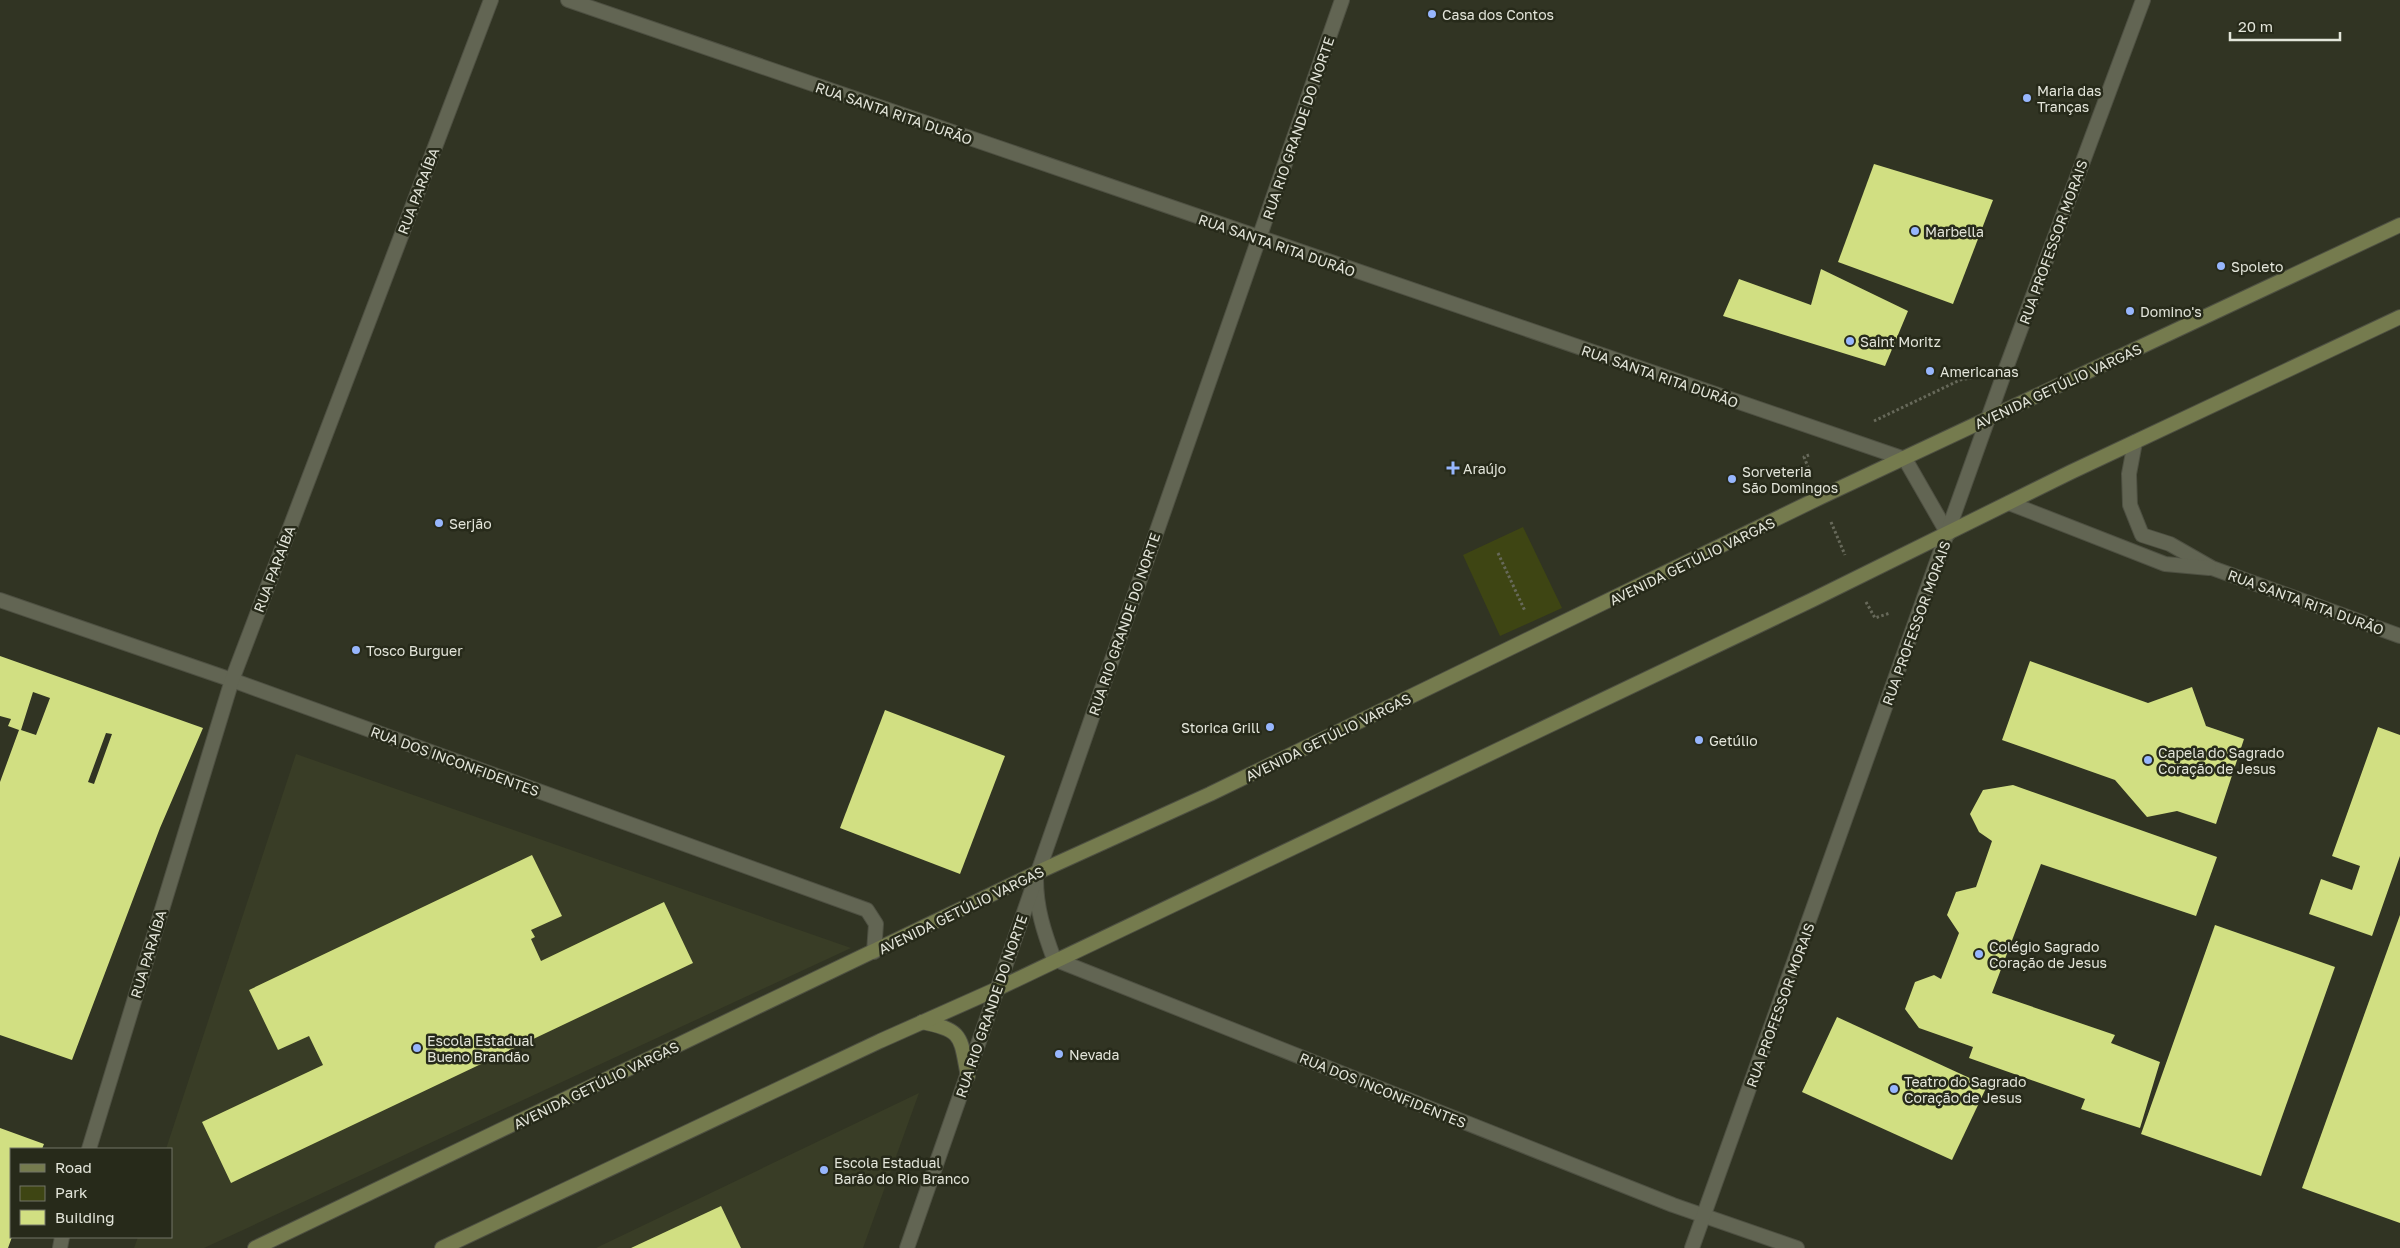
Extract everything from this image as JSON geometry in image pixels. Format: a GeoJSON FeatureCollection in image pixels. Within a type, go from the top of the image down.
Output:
{"type":"FeatureCollection","features":[{"type":"Feature","properties":{"kind":"main road","name":"AVENIDA GETÚLIO VARGAS"},"geometry":{"type":"LineString","coordinates":[[254,1248],[1036,873],[1210,794],[1989,418],[2400,225]]}},
{"type":"Feature","properties":{"kind":"main road"},"geometry":{"type":"LineString","coordinates":[[442,1248],[998,988],[1054,959],[1948,534],[2135,442],[2400,316]]}},
{"type":"Feature","properties":{"kind":"main road"},"geometry":{"type":"LineString","coordinates":[[922,1022],[947,1026],[958,1036],[968,1076]]}},
{"type":"Feature","properties":{"kind":"street","name":"RUA PARAÍBA"},"geometry":{"type":"LineString","coordinates":[[88,1148],[232,680],[491,0]]}},
{"type":"Feature","properties":{"kind":"street","name":"RUA SANTA RITA DURÃO"},"geometry":{"type":"LineString","coordinates":[[568,0],[1905,459]]}},
{"type":"Feature","properties":{"kind":"street","name":"RUA RIO GRANDE DO NORTE"},"geometry":{"type":"LineString","coordinates":[[907,1248],[968,1076],[1036,873],[1342,0]]}},
{"type":"Feature","properties":{"kind":"street","name":"RUA PROFESSOR MORAIS"},"geometry":{"type":"LineString","coordinates":[[1692,1248],[2005,371],[2143,0]]}},
{"type":"Feature","properties":{"kind":"street","name":"RUA SANTA RITA DURÃO"},"geometry":{"type":"LineString","coordinates":[[2135,442],[2129,474],[2130,506],[2142,535],[2170,544],[2212,568],[2400,636]]}},
{"type":"Feature","properties":{"kind":"street"},"geometry":{"type":"LineString","coordinates":[[1905,459],[1948,534]]}},
{"type":"Feature","properties":{"kind":"street","name":"RUA SANTA RITA DURÃO"},"geometry":{"type":"LineString","coordinates":[[2009,504],[2164,564],[2212,568]]}},
{"type":"Feature","properties":{"kind":"street","name":"RUA DOS INCONFIDENTES"},"geometry":{"type":"LineString","coordinates":[[0,600],[232,680],[867,910],[876,924],[874,952]]}},
{"type":"Feature","properties":{"kind":"street"},"geometry":{"type":"LineString","coordinates":[[1036,873],[1036,899],[1040,921],[1054,959]]}},
{"type":"Feature","properties":{"kind":"street","name":"RUA DOS INCONFIDENTES"},"geometry":{"type":"LineString","coordinates":[[1054,959],[1704,1216],[1797,1248]]}},
{"type":"Feature","properties":{"kind":"path"},"geometry":{"type":"LineString","coordinates":[[1876,420],[1960,380],[2005,371]]}},
{"type":"Feature","properties":{"kind":"path"},"geometry":{"type":"LineString","coordinates":[[1832,527],[1845,556]]}},
{"type":"Feature","properties":{"kind":"path"},"geometry":{"type":"LineString","coordinates":[[1498,553],[1537,636]]}},
{"type":"Feature","properties":{"kind":"shaded area","name":"Escola Estadual Bueno Brandão"},"geometry":{"type":"Polygon","coordinates":[[[296,754],[851,948],[204,1248],[134,1248],[138,1238],[172,1238],[172,1148],[166,1148],[296,754]]]}},
{"type":"Feature","properties":{"kind":"shaded area","name":"Escola Estadual Barão do Rio Branco"},"geometry":{"type":"Polygon","coordinates":[[[919,1093],[863,1248],[596,1248],[919,1093]]]}},
{"type":"Feature","properties":{"kind":"green space"},"geometry":{"type":"Polygon","coordinates":[[[1523,527],[1562,608],[1500,636],[1463,555],[1523,527]]]}},
{"type":"Feature","properties":{"kind":"building","name":"Marbella"},"geometry":{"type":"Polygon","coordinates":[[[1874,164],[1993,200],[1953,304],[1838,262],[1874,164]]]}},
{"type":"Feature","properties":{"kind":"building","name":"Saint Moritz"},"geometry":{"type":"Polygon","coordinates":[[[1821,269],[1908,311],[1885,366],[1723,316],[1739,279],[1811,305],[1821,269]]]}},
{"type":"Feature","properties":{"kind":"building"},"geometry":{"type":"Polygon","coordinates":[[[0,656],[203,728],[160,828],[72,1060],[0,1035],[0,782],[19,730],[8,726],[11,719],[0,716],[0,656]],[[33,692],[21,730],[36,735],[50,698],[33,692]],[[106,733],[88,782],[94,784],[112,734],[106,733]]]}},
{"type":"Feature","properties":{"kind":"building","name":"Capela do Sagrado Coração de Jesus"},"geometry":{"type":"Polygon","coordinates":[[[2030,661],[2148,703],[2192,687],[2206,726],[2244,739],[2216,824],[2177,811],[2147,817],[2115,780],[2002,740],[2030,661]]]}},
{"type":"Feature","properties":{"kind":"building"},"geometry":{"type":"Polygon","coordinates":[[[885,710],[1005,756],[960,874],[840,828],[885,710]]]}},
{"type":"Feature","properties":{"kind":"building"},"geometry":{"type":"Polygon","coordinates":[[[2378,727],[2400,735],[2400,856],[2372,936],[2309,914],[2321,879],[2352,890],[2360,866],[2332,856],[2378,727]]]}},
{"type":"Feature","properties":{"kind":"building","name":"Colégio Sagrado Coração de Jesus"},"geometry":{"type":"Polygon","coordinates":[[[2013,785],[2217,857],[2196,916],[2041,864],[1992,993],[2115,1035],[2111,1043],[2160,1062],[2140,1128],[2081,1109],[2085,1099],[1969,1058],[1973,1047],[1919,1028],[1905,1009],[1915,982],[1934,975],[1941,979],[1959,933],[1947,915],[1956,892],[1976,887],[1992,841],[1979,832],[1970,814],[1983,790],[2013,785]]]}},
{"type":"Feature","properties":{"kind":"building"},"geometry":{"type":"Polygon","coordinates":[[[532,855],[562,916],[531,930],[535,937],[531,939],[541,961],[664,902],[693,963],[231,1183],[202,1122],[323,1065],[309,1036],[278,1050],[249,990],[532,855]]]}},
{"type":"Feature","properties":{"kind":"building"},"geometry":{"type":"Polygon","coordinates":[[[2400,915],[2400,1223],[2302,1188],[2400,915]]]}},
{"type":"Feature","properties":{"kind":"building"},"geometry":{"type":"Polygon","coordinates":[[[2215,925],[2335,967],[2261,1176],[2141,1134],[2215,925]]]}},
{"type":"Feature","properties":{"kind":"building","name":"Teatro do Sagrado Coração de Jesus"},"geometry":{"type":"Polygon","coordinates":[[[1837,1017],[1987,1086],[1952,1160],[1802,1092],[1837,1017]]]}},
{"type":"Feature","properties":{"kind":"building"},"geometry":{"type":"Polygon","coordinates":[[[0,1128],[44,1144],[42,1148],[10,1148],[10,1238],[12,1238],[8,1248],[0,1248],[0,1128]]]}},
{"type":"Feature","properties":{"kind":"building"},"geometry":{"type":"Polygon","coordinates":[[[721,1206],[741,1248],[631,1248],[721,1206]]]}},
{"type":"Feature","properties":{"kind":"place","name":"Casa dos Contos"},"geometry":{"type":"Point","coordinates":[1432,14]}},
{"type":"Feature","properties":{"kind":"place","name":"Maria das Tranças"},"geometry":{"type":"Point","coordinates":[2027,98]}},
{"type":"Feature","properties":{"kind":"place","name":"Marbella"},"geometry":{"type":"Point","coordinates":[1915,231]}},
{"type":"Feature","properties":{"kind":"place","name":"Spoleto"},"geometry":{"type":"Point","coordinates":[2221,266]}},
{"type":"Feature","properties":{"kind":"place","name":"Domino's"},"geometry":{"type":"Point","coordinates":[2130,311]}},
{"type":"Feature","properties":{"kind":"place","name":"Saint Moritz"},"geometry":{"type":"Point","coordinates":[1850,341]}},
{"type":"Feature","properties":{"kind":"place","name":"Americanas"},"geometry":{"type":"Point","coordinates":[1930,371]}},
{"type":"Feature","properties":{"kind":"place","name":"Araújo"},"geometry":{"type":"Point","coordinates":[1453,468]}},
{"type":"Feature","properties":{"kind":"place","name":"Sorveteria São Domingos"},"geometry":{"type":"Point","coordinates":[1732,479]}},
{"type":"Feature","properties":{"kind":"place","name":"Serjão"},"geometry":{"type":"Point","coordinates":[439,523]}},
{"type":"Feature","properties":{"kind":"place","name":"Tosco Burguer"},"geometry":{"type":"Point","coordinates":[356,650]}},
{"type":"Feature","properties":{"kind":"place","name":"Storica Grill"},"geometry":{"type":"Point","coordinates":[1270,727]}},
{"type":"Feature","properties":{"kind":"place","name":"Getúlio"},"geometry":{"type":"Point","coordinates":[1699,740]}},
{"type":"Feature","properties":{"kind":"place","name":"Capela do Sagrado Coração de Jesus"},"geometry":{"type":"Point","coordinates":[2148,760]}},
{"type":"Feature","properties":{"kind":"place","name":"Colégio Sagrado Coração de Jesus"},"geometry":{"type":"Point","coordinates":[1979,954]}},
{"type":"Feature","properties":{"kind":"place","name":"Escola Estadual Bueno Brandão"},"geometry":{"type":"Point","coordinates":[417,1048]}},
{"type":"Feature","properties":{"kind":"place","name":"Nevada"},"geometry":{"type":"Point","coordinates":[1059,1054]}},
{"type":"Feature","properties":{"kind":"place","name":"Teatro do Sagrado Coração de Jesus"},"geometry":{"type":"Point","coordinates":[1894,1089]}},
{"type":"Feature","properties":{"kind":"place","name":"Escola Estadual Barão do Rio Branco"},"geometry":{"type":"Point","coordinates":[824,1170]}}]}
